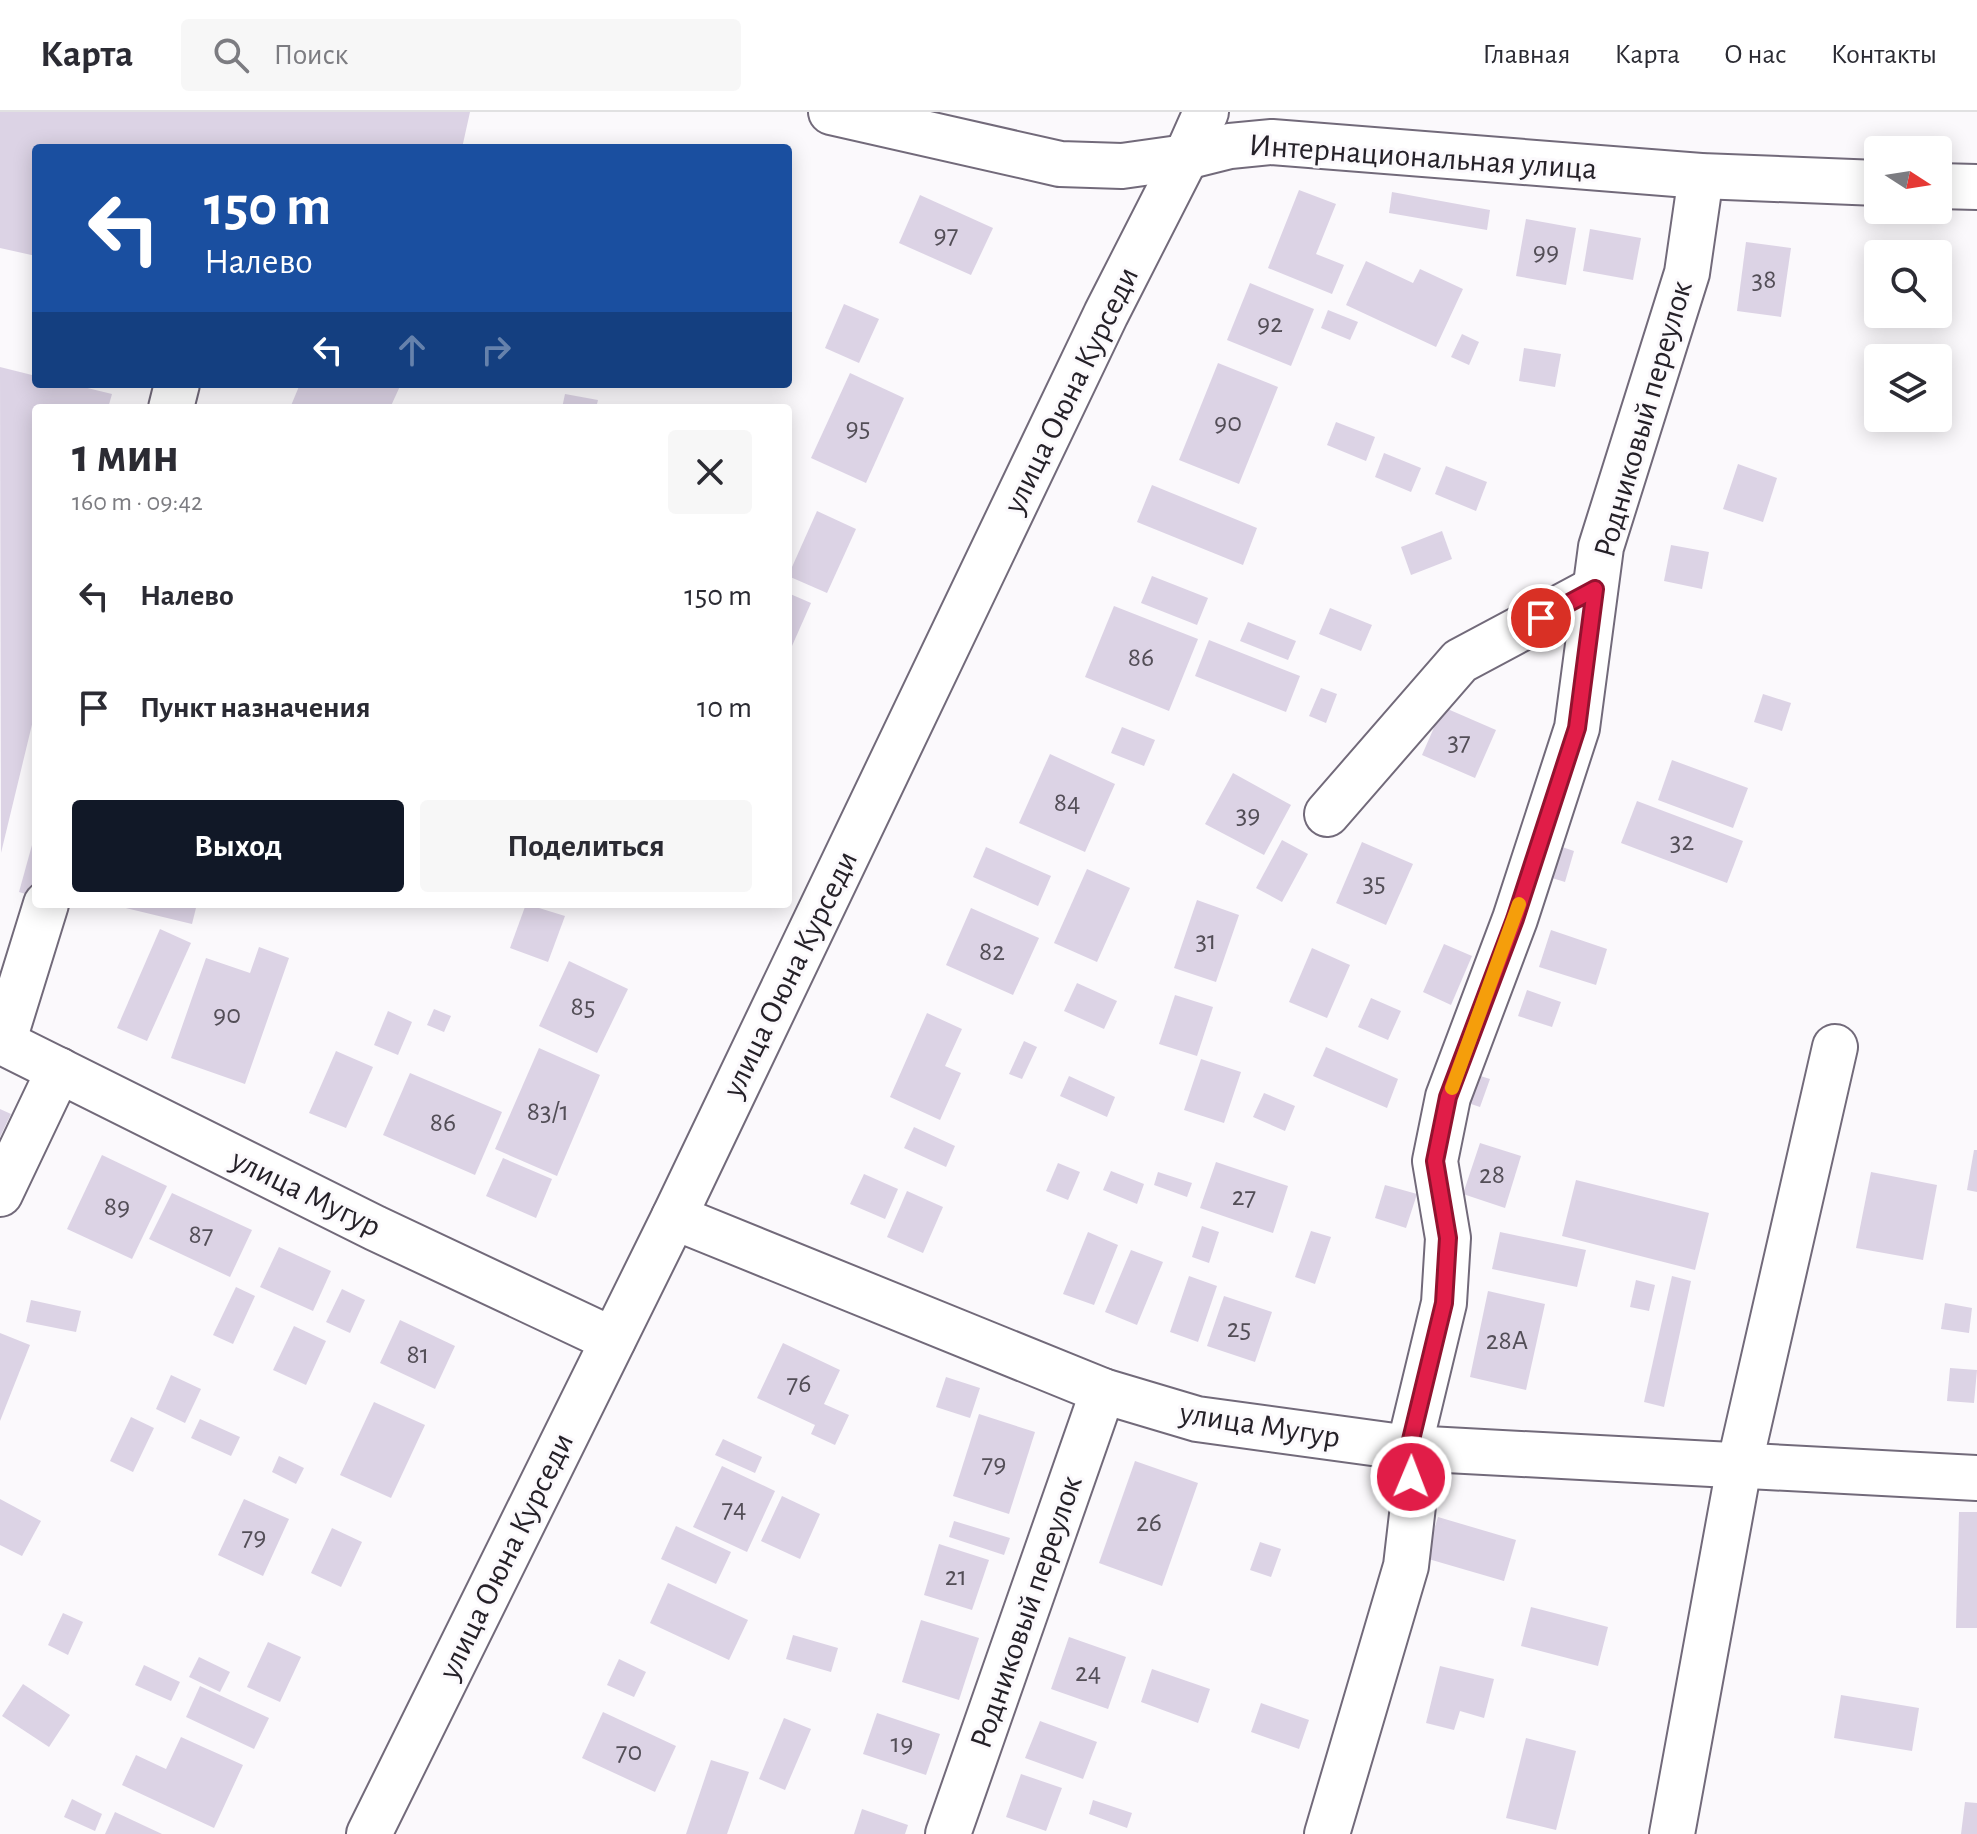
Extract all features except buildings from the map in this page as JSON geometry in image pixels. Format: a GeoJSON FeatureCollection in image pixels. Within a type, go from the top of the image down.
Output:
{"type":"FeatureCollection","features":[{"type":"Feature","properties":{"kind":"street","name":"Интернациональная улица"},"geometry":{"type":"LineString","coordinates":[[831,112],[1060,164],[1122,166],[1186,157],[1230,146],[1272,142],[1701,176],[1864,182]]}},
{"type":"Feature","properties":{"kind":"street","name":"улица Оюна Курседи"},"geometry":{"type":"LineString","coordinates":[[369,1834],[674,1217],[1106,314],[1206,112]]}},
{"type":"Feature","properties":{"kind":"street","name":"Родниковый переулок"},"geometry":{"type":"LineString","coordinates":[[1327,1834],[1406,1566],[1413,1506],[1409,1448],[1444,1303],[1448,1238],[1435,1161],[1448,1097],[1515,919],[1577,728],[1601,547],[1687,273],[1701,176]]}},
{"type":"Feature","properties":{"kind":"street"},"geometry":{"type":"LineString","coordinates":[[1952,186],[1977,187]]}},
{"type":"Feature","properties":{"kind":"street"},"geometry":{"type":"LineString","coordinates":[[1327,814],[1460,661],[1595,589]]}},
{"type":"Feature","properties":{"kind":"street"},"geometry":{"type":"LineString","coordinates":[[2,1042],[45,908]]}},
{"type":"Feature","properties":{"kind":"street","name":"улица Мугур"},"geometry":{"type":"LineString","coordinates":[[2,1042],[375,1228],[613,1340]]}},
{"type":"Feature","properties":{"kind":"street"},"geometry":{"type":"LineString","coordinates":[[1672,1834],[1739,1467],[1835,1047]]}},
{"type":"Feature","properties":{"kind":"street"},"geometry":{"type":"LineString","coordinates":[[0,1194],[59,1070]]}},
{"type":"Feature","properties":{"kind":"street","name":"улица Мугур"},"geometry":{"type":"LineString","coordinates":[[674,1217],[1103,1391],[1197,1419],[1409,1448],[1977,1478]]}},
{"type":"Feature","properties":{"kind":"street","name":"Родниковый переулок"},"geometry":{"type":"LineString","coordinates":[[948,1834],[1103,1391]]}},
{"type":"Feature","properties":{"kind":"slow traffic"},"geometry":{"type":"LineString","coordinates":[[1452,1088],[1519,904]]}},
{"type":"Feature","properties":{"kind":"route"},"geometry":{"type":"LineString","coordinates":[[1411,1477],[1409,1448],[1444,1303],[1448,1238],[1435,1161],[1448,1097],[1515,919],[1577,728],[1595,589],[1541,618]]}}]}
